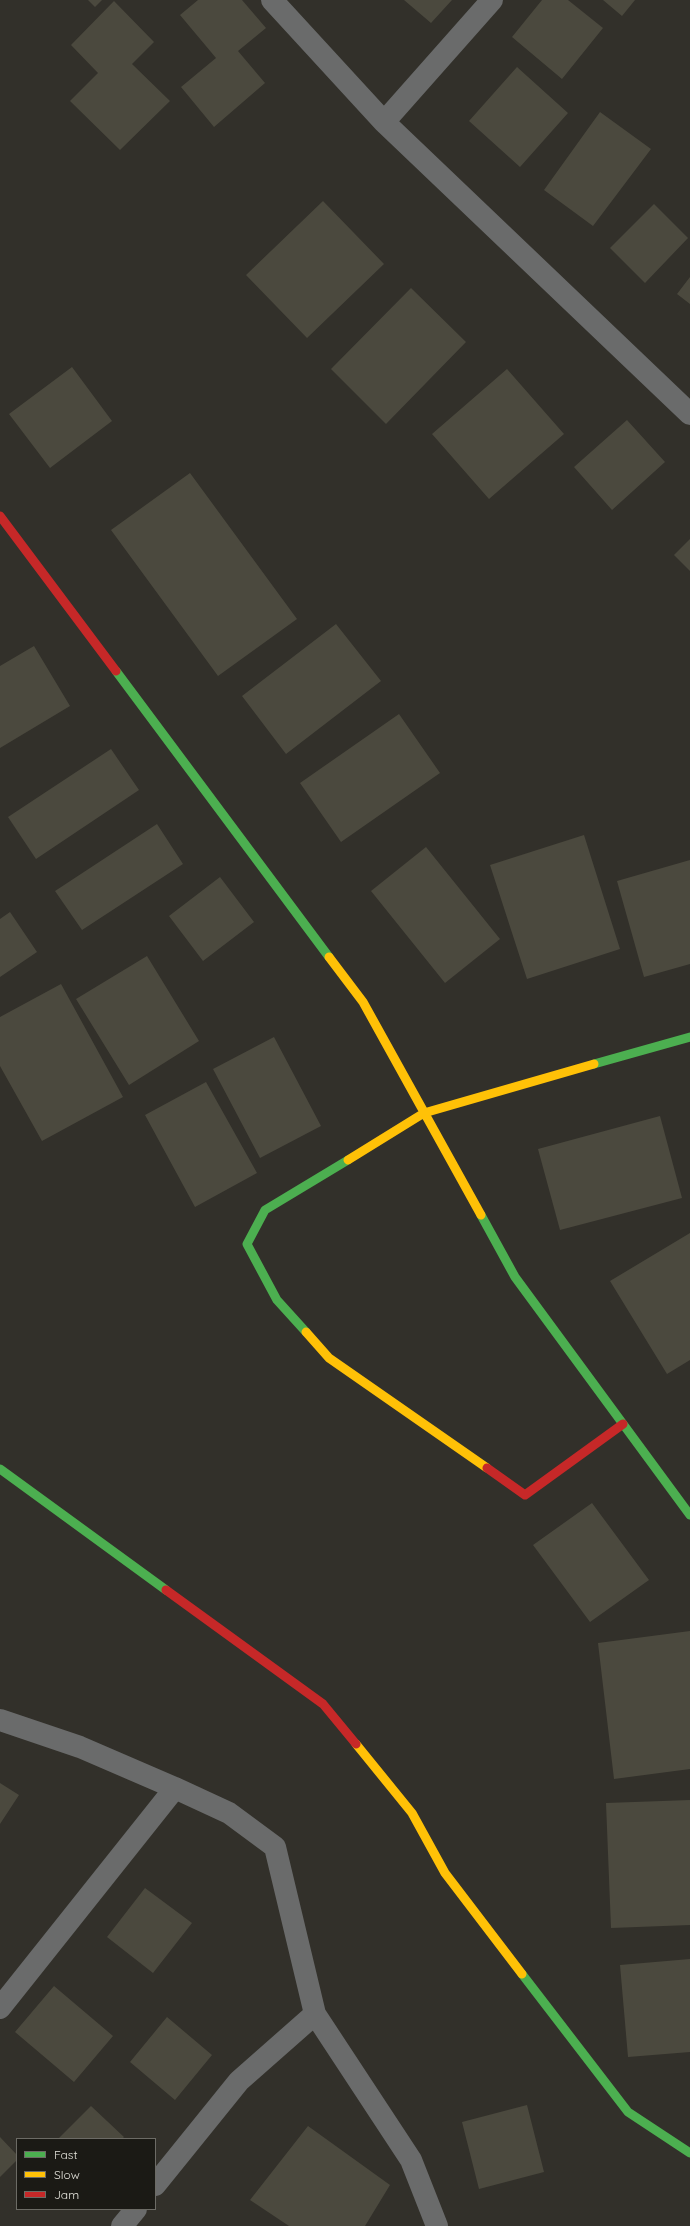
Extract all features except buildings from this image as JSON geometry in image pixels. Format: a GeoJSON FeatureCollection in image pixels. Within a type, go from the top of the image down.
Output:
{"type":"FeatureCollection","features":[{"type":"Feature","properties":{"kind":"street"},"geometry":{"type":"LineString","coordinates":[[272,0],[384,122],[690,414]]}},
{"type":"Feature","properties":{"kind":"street"},"geometry":{"type":"LineString","coordinates":[[384,122],[492,0]]}},
{"type":"Feature","properties":{"kind":"street"},"geometry":{"type":"LineString","coordinates":[[0,516],[363,1002],[515,1276],[690,1515]]}},
{"type":"Feature","properties":{"kind":"street"},"geometry":{"type":"LineString","coordinates":[[623,1424],[524,1495],[329,1358],[277,1300],[247,1244],[265,1210],[424,1113],[690,1037]]}},
{"type":"Feature","properties":{"kind":"street"},"geometry":{"type":"LineString","coordinates":[[0,1469],[324,1704],[412,1813],[445,1873],[628,2112],[690,2153]]}},
{"type":"Feature","properties":{"kind":"street"},"geometry":{"type":"LineString","coordinates":[[0,1720],[80,1746],[229,1813],[275,1848],[315,2014],[411,2160],[438,2226]]}},
{"type":"Feature","properties":{"kind":"street"},"geometry":{"type":"LineString","coordinates":[[0,2008],[175,1788]]}},
{"type":"Feature","properties":{"kind":"street"},"geometry":{"type":"LineString","coordinates":[[156,2184],[239,2081],[315,2014]]}},
{"type":"Feature","properties":{"kind":"street"},"geometry":{"type":"LineString","coordinates":[[122,2226],[135,2210]]}},
{"type":"Feature","properties":{"kind":"traffic: fast"},"geometry":{"type":"LineString","coordinates":[[116,671],[329,957]]}},
{"type":"Feature","properties":{"kind":"traffic: fast"},"geometry":{"type":"LineString","coordinates":[[594,1064],[690,1037]]}},
{"type":"Feature","properties":{"kind":"traffic: fast"},"geometry":{"type":"LineString","coordinates":[[306,1332],[277,1300],[247,1244],[265,1210],[348,1160]]}},
{"type":"Feature","properties":{"kind":"traffic: fast"},"geometry":{"type":"LineString","coordinates":[[481,1215],[515,1277],[690,1515]]}},
{"type":"Feature","properties":{"kind":"traffic: fast"},"geometry":{"type":"LineString","coordinates":[[0,1469],[166,1590]]}},
{"type":"Feature","properties":{"kind":"traffic: fast"},"geometry":{"type":"LineString","coordinates":[[522,1974],[628,2112],[690,2153]]}},
{"type":"Feature","properties":{"kind":"traffic: slow"},"geometry":{"type":"LineString","coordinates":[[329,957],[363,1002],[481,1215]]}},
{"type":"Feature","properties":{"kind":"traffic: slow"},"geometry":{"type":"LineString","coordinates":[[348,1160],[424,1113],[594,1064]]}},
{"type":"Feature","properties":{"kind":"traffic: slow"},"geometry":{"type":"LineString","coordinates":[[306,1332],[329,1358],[487,1468]]}},
{"type":"Feature","properties":{"kind":"traffic: slow"},"geometry":{"type":"LineString","coordinates":[[356,1744],[412,1813],[445,1873],[522,1974]]}},
{"type":"Feature","properties":{"kind":"traffic: jam"},"geometry":{"type":"LineString","coordinates":[[0,516],[116,671]]}},
{"type":"Feature","properties":{"kind":"traffic: jam"},"geometry":{"type":"LineString","coordinates":[[487,1468],[525,1495],[623,1424]]}},
{"type":"Feature","properties":{"kind":"traffic: jam"},"geometry":{"type":"LineString","coordinates":[[166,1590],[323,1704],[356,1744]]}}]}
